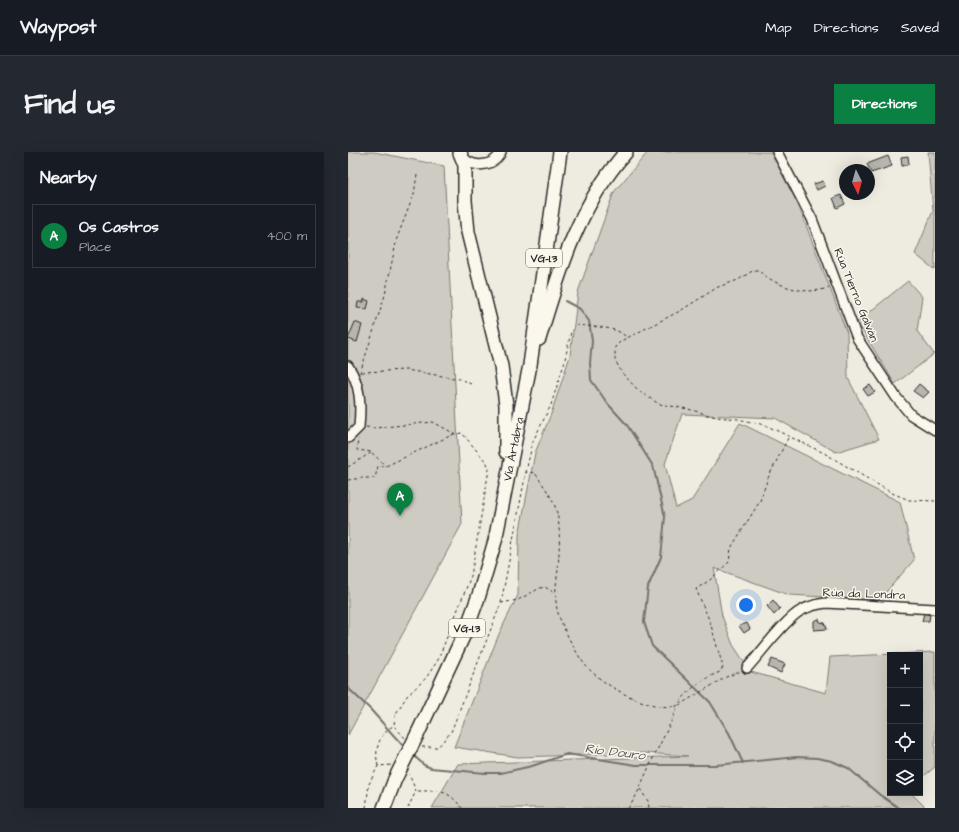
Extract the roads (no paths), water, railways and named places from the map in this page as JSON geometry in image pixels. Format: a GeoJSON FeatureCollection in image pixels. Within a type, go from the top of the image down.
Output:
{"type":"FeatureCollection","features":[{"type":"Feature","properties":{"kind":"highway","name":"Vía Ártabra"},"geometry":{"type":"LineString","coordinates":[[384,808],[395,779],[467,628],[479,595],[500,518],[530,365],[560,152]]}},
{"type":"Feature","properties":{"kind":"highway"},"geometry":{"type":"LineString","coordinates":[[530,365],[557,279],[574,233],[603,179],[626,152]]}},
{"type":"Feature","properties":{"kind":"highway"},"geometry":{"type":"LineString","coordinates":[[459,153],[465,165],[465,201],[468,232],[501,366],[506,405],[506,468],[500,518]]}},
{"type":"Feature","properties":{"kind":"street"},"geometry":{"type":"LineString","coordinates":[[459,153],[465,159],[479,165],[494,161],[501,152]]}},
{"type":"Feature","properties":{"kind":"street","name":"Rúa Tierno Galván"},"geometry":{"type":"LineString","coordinates":[[777,152],[812,219],[857,338],[879,374],[911,415],[935,430]]}},
{"type":"Feature","properties":{"kind":"street"},"geometry":{"type":"LineString","coordinates":[[348,366],[357,374],[357,384],[361,405],[359,427],[348,438]]}},
{"type":"Feature","properties":{"kind":"street","name":"Rúa da Londra"},"geometry":{"type":"LineString","coordinates":[[747,668],[780,630],[800,610],[814,605],[826,603],[935,609]]}},
{"type":"Feature","properties":{"kind":"waterway"},"geometry":{"type":"LineString","coordinates":[[565,301],[580,309],[589,321],[592,341],[590,363],[591,380],[608,404],[627,425],[653,466],[665,517],[661,557],[648,587],[644,622],[652,646],[710,702],[729,733],[743,763]]}},
{"type":"Feature","properties":{"kind":"waterway","name":"Río Douro"},"geometry":{"type":"LineString","coordinates":[[348,688],[370,709],[405,748]]}},
{"type":"Feature","properties":{"kind":"waterway","name":"Río Douro"},"geometry":{"type":"LineString","coordinates":[[413,755],[424,765],[431,768],[485,773],[501,773],[532,766],[567,754],[636,765],[716,765],[797,757],[817,758],[832,761],[848,768],[880,795],[899,808]]}},
{"type":"Feature","properties":{"kind":"place","name":"Os Castros"},"geometry":{"type":"Point","coordinates":[400,516]}}]}
